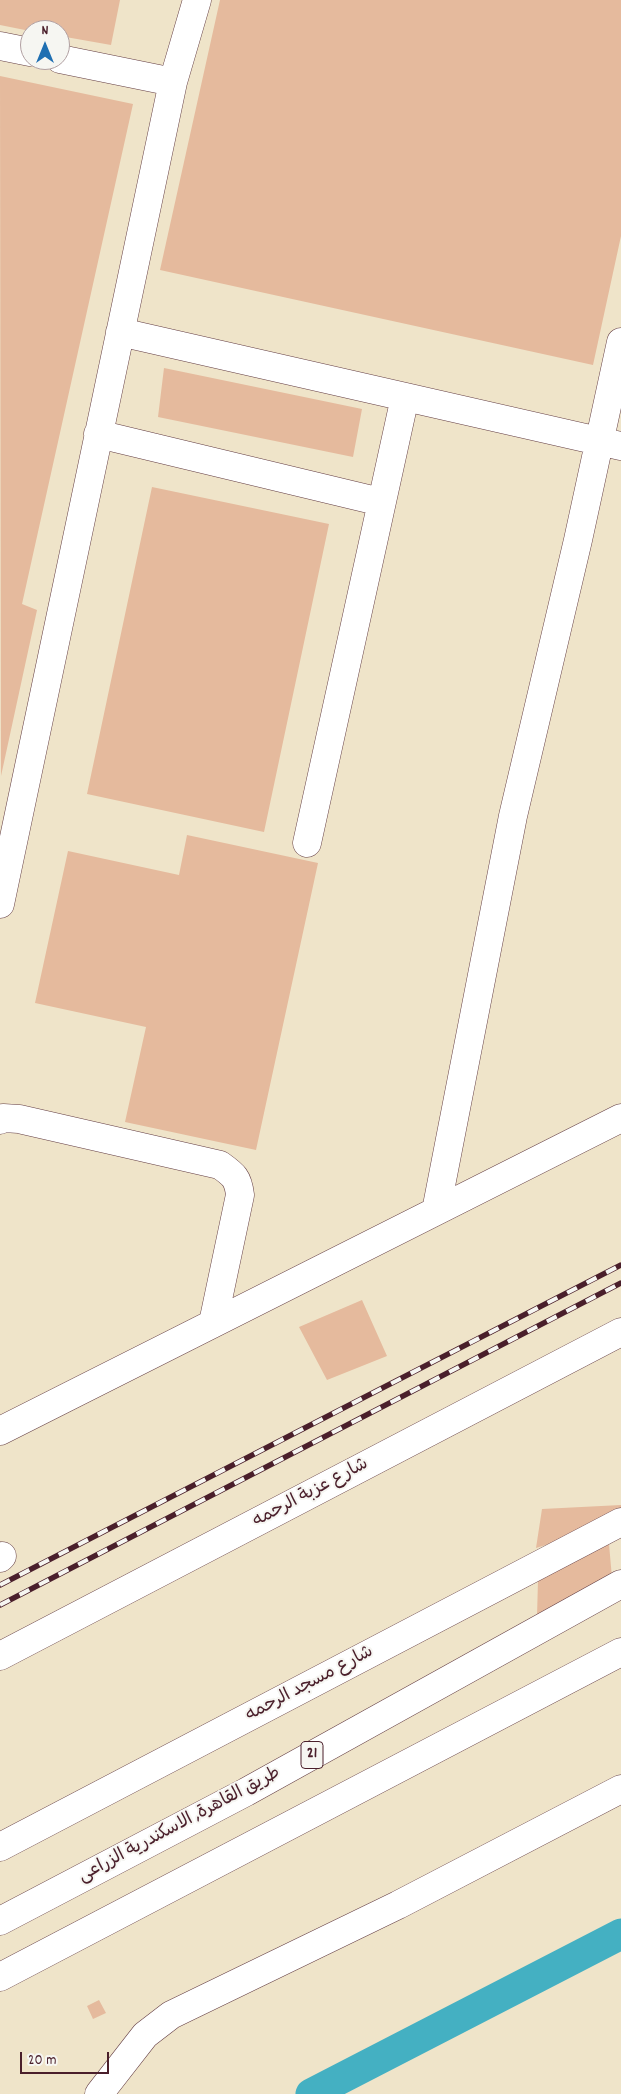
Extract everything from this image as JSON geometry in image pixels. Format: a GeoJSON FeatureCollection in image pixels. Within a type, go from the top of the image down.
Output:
{"type":"FeatureCollection","features":[{"type":"Feature","properties":{"kind":"main road"},"geometry":{"type":"LineString","coordinates":[[0,904],[173,82],[197,0]]}},
{"type":"Feature","properties":{"kind":"main road"},"geometry":{"type":"LineString","coordinates":[[0,46],[20,50]]}},
{"type":"Feature","properties":{"kind":"main road"},"geometry":{"type":"LineString","coordinates":[[70,61],[173,82]]}},
{"type":"Feature","properties":{"kind":"main road"},"geometry":{"type":"LineString","coordinates":[[120,332],[610,444]]}},
{"type":"Feature","properties":{"kind":"main road"},"geometry":{"type":"LineString","coordinates":[[436,1211],[513,816],[610,444],[621,342]]}},
{"type":"Feature","properties":{"kind":"main road"},"geometry":{"type":"LineString","coordinates":[[307,842],[405,397]]}},
{"type":"Feature","properties":{"kind":"main road"},"geometry":{"type":"LineString","coordinates":[[98,434],[381,502]]}},
{"type":"Feature","properties":{"kind":"main road"},"geometry":{"type":"LineString","coordinates":[[0,1431],[621,1118]]}},
{"type":"Feature","properties":{"kind":"main road"},"geometry":{"type":"LineString","coordinates":[[0,1120],[19,1119],[220,1165],[234,1175],[239,1183],[240,1195],[213,1323]]}},
{"type":"Feature","properties":{"kind":"main road","name":"شارع عزبة الرحمه"},"geometry":{"type":"LineString","coordinates":[[0,1656],[621,1332]]}},
{"type":"Feature","properties":{"kind":"main road","name":"شارع مسجد الرحمه"},"geometry":{"type":"LineString","coordinates":[[0,1847],[621,1522]]}},
{"type":"Feature","properties":{"kind":"main road","name":"طريق القاهرة, الاسكندرية الزراعى"},"geometry":{"type":"LineString","coordinates":[[0,1921],[246,1792],[621,1584]]}},
{"type":"Feature","properties":{"kind":"main road"},"geometry":{"type":"LineString","coordinates":[[0,1977],[621,1652]]}},
{"type":"Feature","properties":{"kind":"main road"},"geometry":{"type":"LineString","coordinates":[[99,2094],[145,2035],[171,2015],[398,1905],[621,1789]]}},
{"type":"Feature","properties":{"kind":"building"},"geometry":{"type":"Polygon","coordinates":[[[0,0],[120,0],[111,45],[70,38],[70,20],[20,20],[20,29],[0,25],[0,0]]]}},
{"type":"Feature","properties":{"kind":"building"},"geometry":{"type":"Polygon","coordinates":[[[220,0],[621,0],[621,236],[593,365],[160,270],[220,0]]]}},
{"type":"Feature","properties":{"kind":"building"},"geometry":{"type":"Polygon","coordinates":[[[0,76],[133,104],[22,604],[37,610],[1,776],[0,76]]]}},
{"type":"Feature","properties":{"kind":"building"},"geometry":{"type":"Polygon","coordinates":[[[164,368],[362,409],[353,457],[158,417],[164,368]]]}},
{"type":"Feature","properties":{"kind":"building"},"geometry":{"type":"Polygon","coordinates":[[[152,487],[329,524],[264,832],[87,794],[152,487]]]}},
{"type":"Feature","properties":{"kind":"building"},"geometry":{"type":"Polygon","coordinates":[[[187,835],[318,863],[256,1150],[125,1122],[146,1027],[35,1003],[68,851],[179,875],[187,835]]]}},
{"type":"Feature","properties":{"kind":"building"},"geometry":{"type":"Polygon","coordinates":[[[362,1300],[387,1356],[327,1380],[299,1327],[362,1300]]]}},
{"type":"Feature","properties":{"kind":"building"},"geometry":{"type":"Polygon","coordinates":[[[621,1505],[621,1521],[536,1548],[542,1509],[621,1505]]]}},
{"type":"Feature","properties":{"kind":"building"},"geometry":{"type":"Polygon","coordinates":[[[609,1544],[612,1578],[537,1617],[538,1580],[609,1544]]]}},
{"type":"Feature","properties":{"kind":"building"},"geometry":{"type":"Polygon","coordinates":[[[99,2000],[106,2013],[93,2019],[87,2006],[99,2000]]]}},
{"type":"Feature","properties":{"kind":"waterway"},"geometry":{"type":"LineString","coordinates":[[311,2094],[621,1934]]}},
{"type":"Feature","properties":{"kind":"railway"},"geometry":{"type":"LineString","coordinates":[[0,1585],[621,1265]]}},
{"type":"Feature","properties":{"kind":"railway"},"geometry":{"type":"LineString","coordinates":[[0,1605],[621,1283]]}}]}
